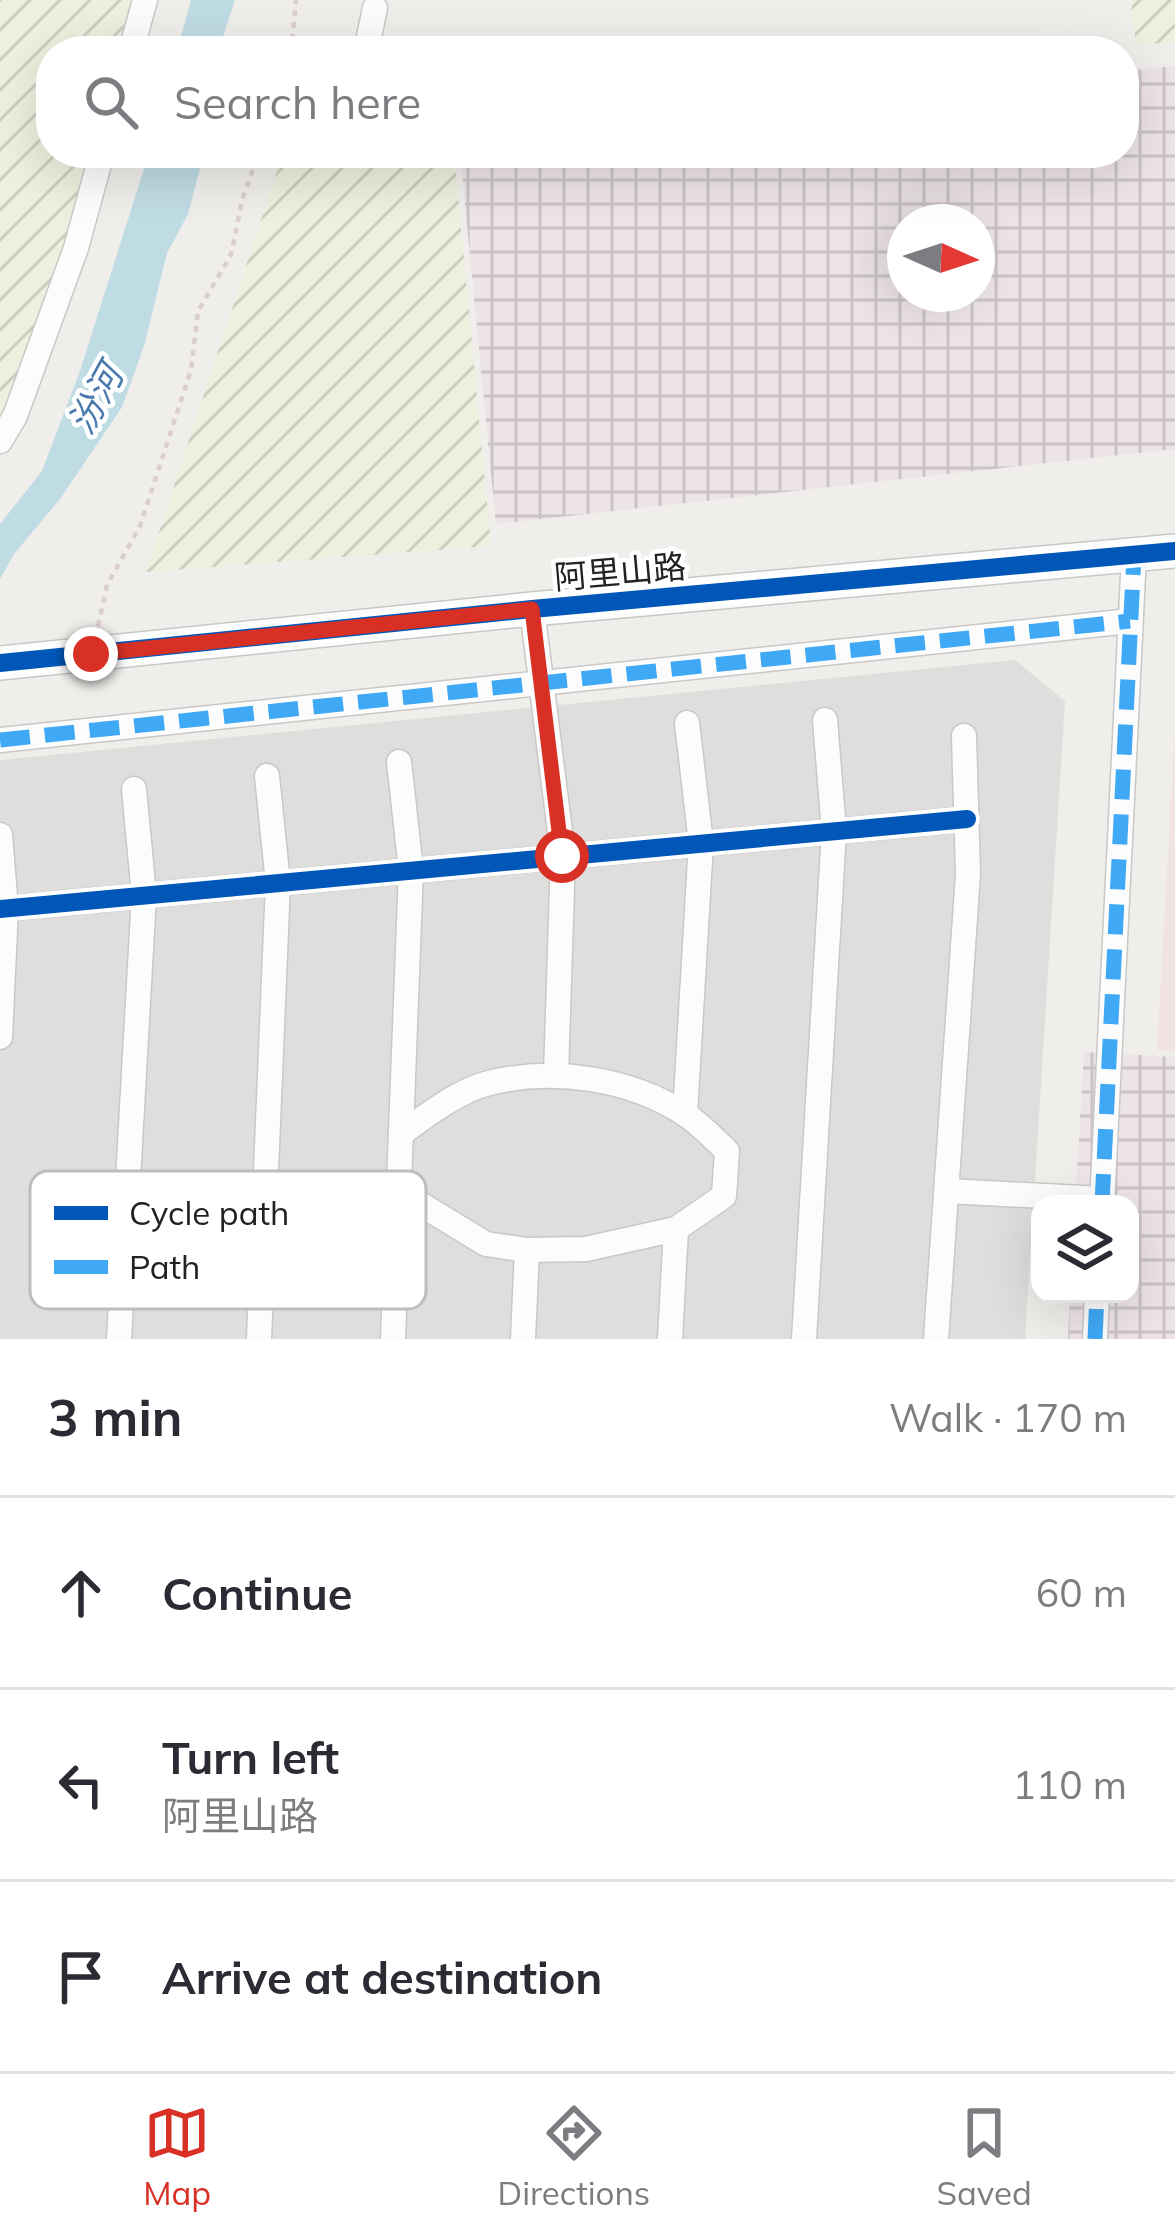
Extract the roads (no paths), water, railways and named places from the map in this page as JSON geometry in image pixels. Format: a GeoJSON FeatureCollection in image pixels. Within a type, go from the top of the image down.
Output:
{"type":"FeatureCollection","features":[{"type":"Feature","properties":{"kind":"street"},"geometry":{"type":"LineString","coordinates":[[144,36],[145,0]]}},
{"type":"Feature","properties":{"kind":"street"},"geometry":{"type":"LineString","coordinates":[[370,36],[375,8]]}},
{"type":"Feature","properties":{"kind":"street"},"geometry":{"type":"LineString","coordinates":[[0,441],[15,416],[68,269],[98,168]]}},
{"type":"Feature","properties":{"kind":"street","name":"阿里山路"},"geometry":{"type":"LineString","coordinates":[[0,663],[1175,551]]}},
{"type":"Feature","properties":{"kind":"street"},"geometry":{"type":"LineString","coordinates":[[1102,1195],[1134,555]]}},
{"type":"Feature","properties":{"kind":"street"},"geometry":{"type":"LineString","coordinates":[[532,609],[562,856],[556,1075]]}},
{"type":"Feature","properties":{"kind":"street"},"geometry":{"type":"LineString","coordinates":[[0,740],[1130,621]]}},
{"type":"Feature","properties":{"kind":"street"},"geometry":{"type":"LineString","coordinates":[[804,1339],[834,831],[825,720]]}},
{"type":"Feature","properties":{"kind":"street"},"geometry":{"type":"LineString","coordinates":[[685,1114],[701,843],[687,723]]}},
{"type":"Feature","properties":{"kind":"street"},"geometry":{"type":"LineString","coordinates":[[937,1339],[968,874],[964,736]]}},
{"type":"Feature","properties":{"kind":"street"},"geometry":{"type":"LineString","coordinates":[[399,762],[411,870],[400,1171]]}},
{"type":"Feature","properties":{"kind":"street"},"geometry":{"type":"LineString","coordinates":[[266,1171],[278,883],[267,776]]}},
{"type":"Feature","properties":{"kind":"street"},"geometry":{"type":"LineString","coordinates":[[128,1171],[144,896],[134,789]]}},
{"type":"Feature","properties":{"kind":"street"},"geometry":{"type":"LineString","coordinates":[[3,909],[967,819]]}},
{"type":"Feature","properties":{"kind":"street"},"geometry":{"type":"LineString","coordinates":[[0,835],[0,1037]]}},
{"type":"Feature","properties":{"kind":"street"},"geometry":{"type":"LineString","coordinates":[[401,1134],[429,1112],[486,1083],[556,1075],[618,1083],[685,1114],[727,1151],[724,1196],[676,1229],[586,1250],[486,1244],[426,1207]]}},
{"type":"Feature","properties":{"kind":"street"},"geometry":{"type":"LineString","coordinates":[[946,1191],[1031,1197]]}},
{"type":"Feature","properties":{"kind":"street"},"geometry":{"type":"LineString","coordinates":[[670,1339],[676,1229]]}},
{"type":"Feature","properties":{"kind":"street"},"geometry":{"type":"LineString","coordinates":[[523,1339],[527,1250]]}},
{"type":"Feature","properties":{"kind":"street"},"geometry":{"type":"LineString","coordinates":[[1095,1339],[1097,1303]]}},
{"type":"Feature","properties":{"kind":"street"},"geometry":{"type":"LineString","coordinates":[[119,1339],[121,1309]]}},
{"type":"Feature","properties":{"kind":"street"},"geometry":{"type":"LineString","coordinates":[[259,1339],[260,1309]]}},
{"type":"Feature","properties":{"kind":"street"},"geometry":{"type":"LineString","coordinates":[[393,1339],[394,1309]]}},
{"type":"Feature","properties":{"kind":"water"},"geometry":{"type":"Polygon","coordinates":[[[191,0],[235,0],[223,36],[181,36],[191,0]]]}},
{"type":"Feature","properties":{"kind":"water","name":"汾河"},"geometry":{"type":"Polygon","coordinates":[[[144,168],[200,168],[188,214],[167,253],[144,346],[122,407],[0,579],[0,524],[42,471],[80,371],[144,168]]]}}]}
